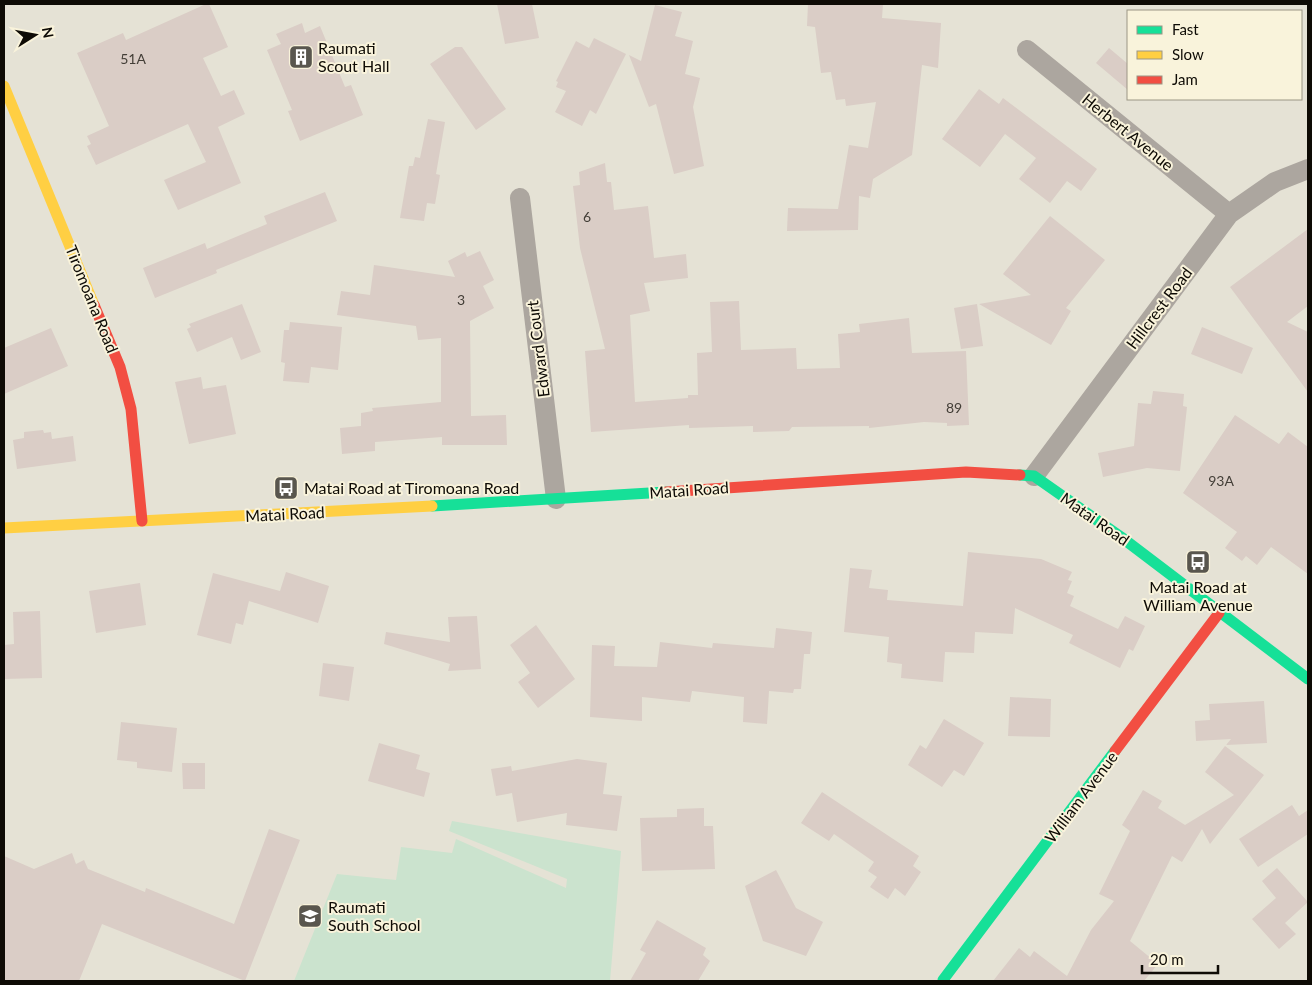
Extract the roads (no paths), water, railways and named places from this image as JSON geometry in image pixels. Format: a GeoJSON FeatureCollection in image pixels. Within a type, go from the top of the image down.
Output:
{"type":"FeatureCollection","features":[{"type":"Feature","properties":{"kind":"street","name":"Herbert Avenue"},"geometry":{"type":"LineString","coordinates":[[1027,50],[1229,214]]}},
{"type":"Feature","properties":{"kind":"street","name":"Tiromoana Road"},"geometry":{"type":"LineString","coordinates":[[4,86],[120,366],[131,409],[142,521]]}},
{"type":"Feature","properties":{"kind":"street","name":"Hillcrest Road"},"geometry":{"type":"LineString","coordinates":[[1034,476],[1229,214],[1275,182],[1308,169]]}},
{"type":"Feature","properties":{"kind":"street","name":"Edward Court"},"geometry":{"type":"LineString","coordinates":[[520,198],[556,499]]}},
{"type":"Feature","properties":{"kind":"street","name":"Matai Road"},"geometry":{"type":"LineString","coordinates":[[4,528],[556,499],[966,472],[1034,476],[1121,536],[1219,614],[1308,679]]}},
{"type":"Feature","properties":{"kind":"street","name":"William Avenue"},"geometry":{"type":"LineString","coordinates":[[943,980],[1219,614]]}},
{"type":"Feature","properties":{"kind":"place","name":"Raumati Scout Hall"},"geometry":{"type":"Point","coordinates":[301,57]}},
{"type":"Feature","properties":{"kind":"place","name":"Matai Road at Tiromoana Road"},"geometry":{"type":"Point","coordinates":[286,488]}},
{"type":"Feature","properties":{"kind":"place","name":"Matai Road at William Avenue"},"geometry":{"type":"Point","coordinates":[1198,562]}},
{"type":"Feature","properties":{"kind":"place","name":"Raumati South School"},"geometry":{"type":"Point","coordinates":[310,916]}}]}
